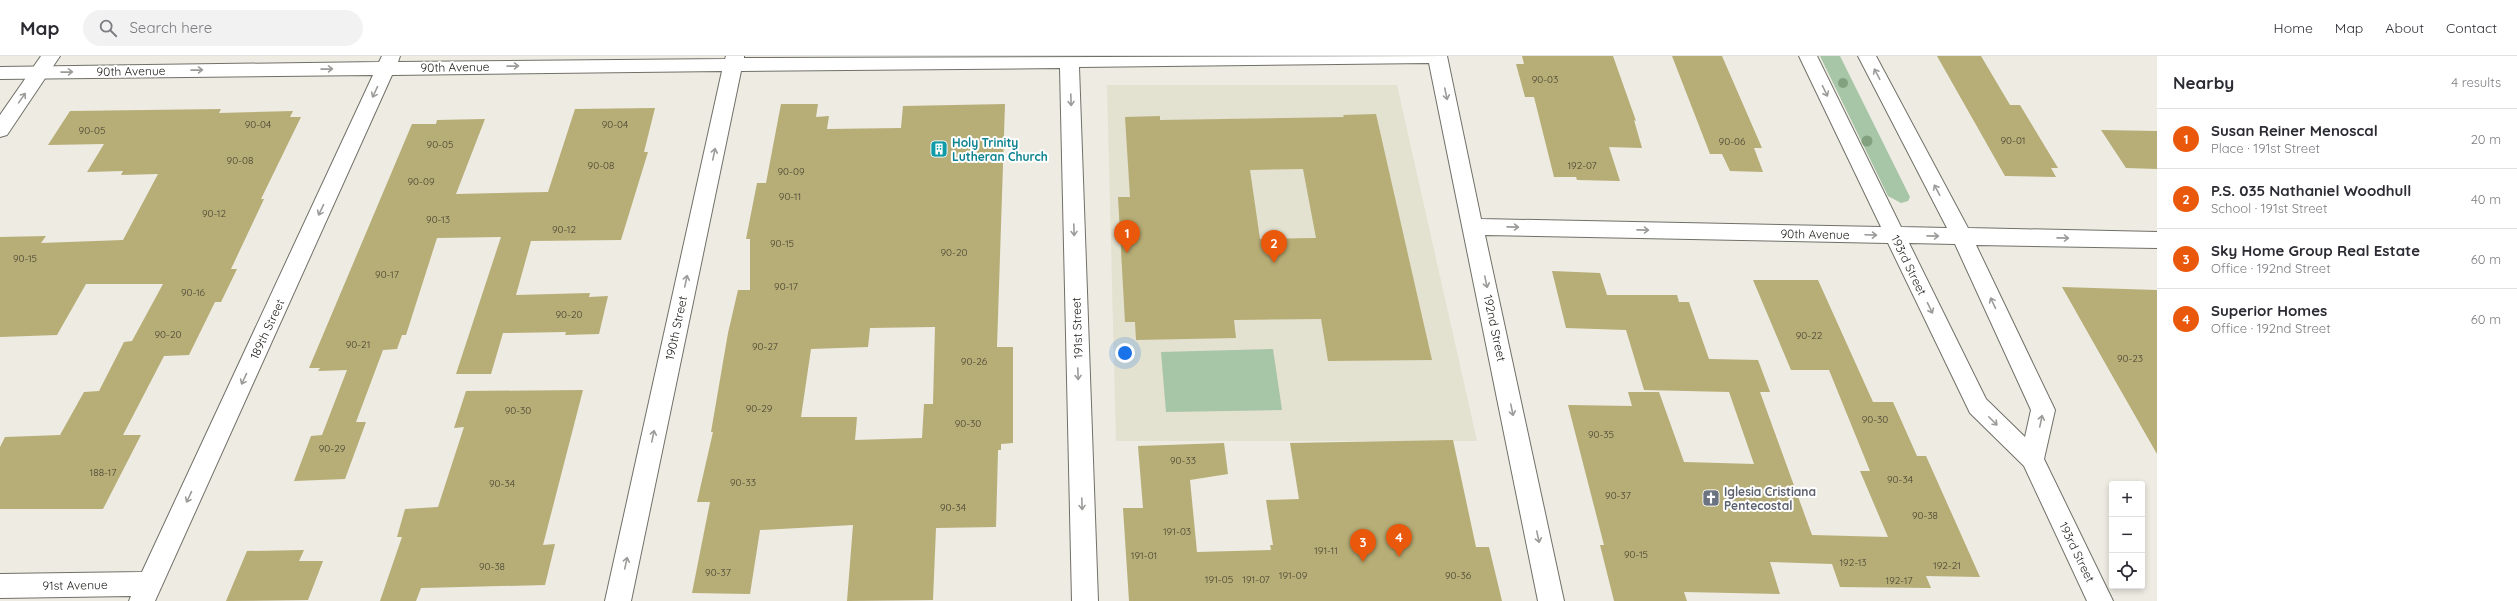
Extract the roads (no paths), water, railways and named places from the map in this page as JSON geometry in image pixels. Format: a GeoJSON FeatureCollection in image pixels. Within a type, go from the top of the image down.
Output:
{"type":"FeatureCollection","features":[{"type":"Feature","properties":{"kind":"street"},"geometry":{"type":"LineString","coordinates":[[0,130],[51,56]]}},
{"type":"Feature","properties":{"kind":"street","name":"90th Avenue"},"geometry":{"type":"LineString","coordinates":[[0,72],[388,62],[1437,56]]}},
{"type":"Feature","properties":{"kind":"street","name":"192nd Street"},"geometry":{"type":"LineString","coordinates":[[1437,56],[1474,227],[1551,601]]}},
{"type":"Feature","properties":{"kind":"street","name":"193rd Street"},"geometry":{"type":"LineString","coordinates":[[1808,56],[1978,406],[2032,459],[2100,601]]}},
{"type":"Feature","properties":{"kind":"street"},"geometry":{"type":"LineString","coordinates":[[1867,56],[1962,237],[2043,410],[2032,459]]}},
{"type":"Feature","properties":{"kind":"street","name":"191st Street"},"geometry":{"type":"LineString","coordinates":[[1069,58],[1084,601]]}},
{"type":"Feature","properties":{"kind":"street","name":"190th Street"},"geometry":{"type":"LineString","coordinates":[[618,601],[734,60]]}},
{"type":"Feature","properties":{"kind":"street","name":"189th Street"},"geometry":{"type":"LineString","coordinates":[[146,593],[388,62]]}},
{"type":"Feature","properties":{"kind":"street","name":"90th Avenue"},"geometry":{"type":"LineString","coordinates":[[1474,227],[2157,240]]}},
{"type":"Feature","properties":{"kind":"street","name":"91st Avenue"},"geometry":{"type":"LineString","coordinates":[[0,586],[146,593]]}},
{"type":"Feature","properties":{"kind":"place","name":"Holy Trinity Lutheran Church"},"geometry":{"type":"Point","coordinates":[939,149]}},
{"type":"Feature","properties":{"kind":"place","name":"Susan Reiner Menoscal"},"geometry":{"type":"Point","coordinates":[1127,253]}},
{"type":"Feature","properties":{"kind":"place","name":"P.S. 035 Nathaniel Woodhull"},"geometry":{"type":"Point","coordinates":[1274,263]}},
{"type":"Feature","properties":{"kind":"place","name":"Iglesia Cristiana Pentecostal"},"geometry":{"type":"Point","coordinates":[1711,498]}},
{"type":"Feature","properties":{"kind":"place","name":"Superior Homes"},"geometry":{"type":"Point","coordinates":[1399,557]}},
{"type":"Feature","properties":{"kind":"place","name":"Sky Home Group Real Estate"},"geometry":{"type":"Point","coordinates":[1363,562]}}]}
